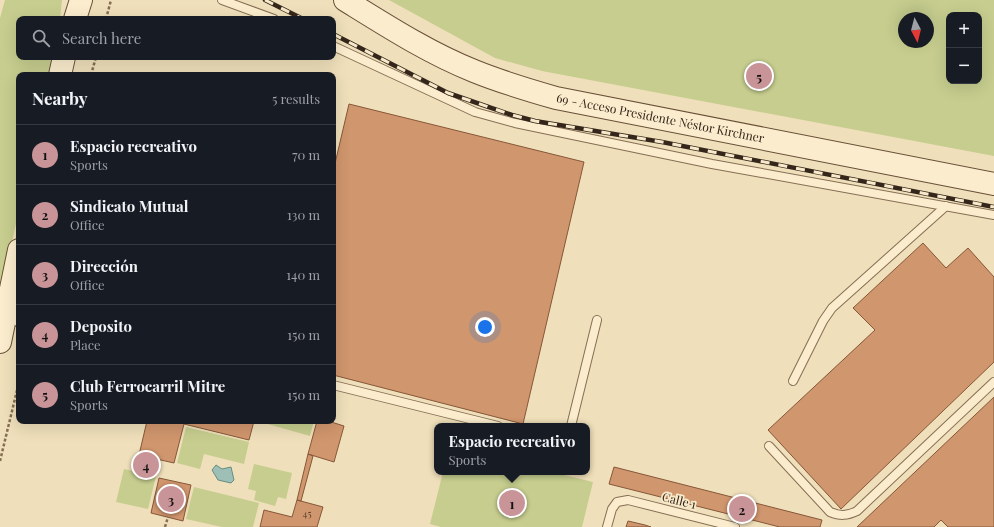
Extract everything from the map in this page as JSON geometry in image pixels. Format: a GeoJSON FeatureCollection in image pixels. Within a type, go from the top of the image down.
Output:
{"type":"FeatureCollection","features":[{"type":"Feature","properties":{"kind":"street"},"geometry":{"type":"LineString","coordinates":[[68,16],[70,0]]}},
{"type":"Feature","properties":{"kind":"street"},"geometry":{"type":"LineString","coordinates":[[76,16],[81,0]]}},
{"type":"Feature","properties":{"kind":"street","name":"69 - Acceso Presidente Néstor Kirchner"},"geometry":{"type":"LineString","coordinates":[[345,0],[433,52],[474,71],[520,88],[556,98],[994,184]]}},
{"type":"Feature","properties":{"kind":"street"},"geometry":{"type":"LineString","coordinates":[[61,72],[63,60]]}},
{"type":"Feature","properties":{"kind":"street"},"geometry":{"type":"LineString","coordinates":[[0,342],[13,311],[16,280]]}},
{"type":"Feature","properties":{"kind":"lane"},"geometry":{"type":"LineString","coordinates":[[222,0],[266,16]]}},
{"type":"Feature","properties":{"kind":"lane"},"geometry":{"type":"LineString","coordinates":[[336,47],[475,112],[515,123],[712,164],[994,215]]}},
{"type":"Feature","properties":{"kind":"lane"},"geometry":{"type":"LineString","coordinates":[[793,381],[823,320],[832,308],[946,206]]}},
{"type":"Feature","properties":{"kind":"lane"},"geometry":{"type":"LineString","coordinates":[[572,423],[597,320]]}},
{"type":"Feature","properties":{"kind":"lane"},"geometry":{"type":"LineString","coordinates":[[769,446],[830,512],[841,516],[850,515],[857,512],[994,382]]}},
{"type":"Feature","properties":{"kind":"lane"},"geometry":{"type":"LineString","coordinates":[[336,386],[486,423]]}},
{"type":"Feature","properties":{"kind":"lane","name":"Calle 1"},"geometry":{"type":"LineString","coordinates":[[607,527],[612,509],[617,502],[628,500],[716,525],[735,527]]}},
{"type":"Feature","properties":{"kind":"path"},"geometry":{"type":"LineString","coordinates":[[107,16],[111,0]]}},
{"type":"Feature","properties":{"kind":"path"},"geometry":{"type":"LineString","coordinates":[[93,72],[95,60]]}},
{"type":"Feature","properties":{"kind":"path"},"geometry":{"type":"LineString","coordinates":[[0,461],[16,394]]}},
{"type":"Feature","properties":{"kind":"path"},"geometry":{"type":"LineString","coordinates":[[165,527],[168,517]]}},
{"type":"Feature","properties":{"kind":"green space"},"geometry":{"type":"Polygon","coordinates":[[[5,0],[62,0],[60,16],[16,16],[16,60],[54,60],[52,72],[16,72],[16,224],[0,296],[0,18],[5,0]]]}},
{"type":"Feature","properties":{"kind":"green space"},"geometry":{"type":"Polygon","coordinates":[[[389,0],[994,0],[994,156],[542,71],[495,58],[389,0]]]}},
{"type":"Feature","properties":{"kind":"green space"},"geometry":{"type":"Polygon","coordinates":[[[268,424],[313,424],[310,436],[268,424]]]}},
{"type":"Feature","properties":{"kind":"green space"},"geometry":{"type":"Polygon","coordinates":[[[186,427],[249,442],[244,464],[204,454],[200,469],[177,463],[186,427]]]}},
{"type":"Feature","properties":{"kind":"green space"},"geometry":{"type":"Polygon","coordinates":[[[254,464],[292,473],[286,499],[278,497],[275,506],[254,500],[256,491],[248,489],[254,464]]]}},
{"type":"Feature","properties":{"kind":"green space"},"geometry":{"type":"Polygon","coordinates":[[[124,469],[156,476],[148,509],[116,502],[124,469]]]}},
{"type":"Feature","properties":{"kind":"green space"},"geometry":{"type":"Polygon","coordinates":[[[442,475],[564,475],[593,482],[582,527],[441,527],[430,524],[442,475]]]}},
{"type":"Feature","properties":{"kind":"green space"},"geometry":{"type":"Polygon","coordinates":[[[194,487],[259,503],[253,527],[222,527],[186,519],[194,487]]]}},
{"type":"Feature","properties":{"kind":"water"},"geometry":{"type":"Polygon","coordinates":[[[216,465],[222,469],[231,467],[234,480],[231,483],[218,480],[212,470],[216,465]]]}},
{"type":"Feature","properties":{"kind":"building"},"geometry":{"type":"Polygon","coordinates":[[[349,104],[584,162],[523,423],[336,376],[336,159],[349,104]]]}},
{"type":"Feature","properties":{"kind":"building"},"geometry":{"type":"Polygon","coordinates":[[[923,243],[946,268],[968,248],[994,277],[994,362],[841,509],[768,430],[875,330],[853,308],[923,243]]]}},
{"type":"Feature","properties":{"kind":"building"},"geometry":{"type":"Polygon","coordinates":[[[994,397],[994,527],[948,527],[941,520],[934,527],[857,527],[994,397]]]}},
{"type":"Feature","properties":{"kind":"building"},"geometry":{"type":"Polygon","coordinates":[[[146,424],[184,424],[174,463],[139,455],[146,424]]]}},
{"type":"Feature","properties":{"kind":"building"},"geometry":{"type":"Polygon","coordinates":[[[184,424],[253,424],[249,440],[184,424]]]}},
{"type":"Feature","properties":{"kind":"building"},"geometry":{"type":"Polygon","coordinates":[[[316,424],[336,424],[344,426],[334,462],[308,454],[316,424]]]}},
{"type":"Feature","properties":{"kind":"building"},"geometry":{"type":"Polygon","coordinates":[[[308,454],[313,456],[301,501],[297,500],[308,454]]]}},
{"type":"Feature","properties":{"kind":"building"},"geometry":{"type":"Polygon","coordinates":[[[139,459],[155,462],[153,471],[137,467],[139,459]]]}},
{"type":"Feature","properties":{"kind":"building"},"geometry":{"type":"Polygon","coordinates":[[[614,467],[822,520],[820,527],[780,527],[609,484],[614,467]]]}},
{"type":"Feature","properties":{"kind":"building"},"geometry":{"type":"Polygon","coordinates":[[[159,478],[191,485],[183,521],[151,513],[159,478]]]}},
{"type":"Feature","properties":{"kind":"building"},"geometry":{"type":"Polygon","coordinates":[[[297,500],[323,507],[317,527],[260,527],[264,510],[292,517],[297,500]]]}},
{"type":"Feature","properties":{"kind":"building"},"geometry":{"type":"Polygon","coordinates":[[[628,521],[645,525],[651,527],[626,527],[628,521]]]}},
{"type":"Feature","properties":{"kind":"railway"},"geometry":{"type":"LineString","coordinates":[[265,0],[297,16]]}},
{"type":"Feature","properties":{"kind":"railway"},"geometry":{"type":"LineString","coordinates":[[336,36],[448,93],[512,115],[535,121],[662,142],[994,207]]}},
{"type":"Feature","properties":{"kind":"place","name":"Club Ferrocarril Mitre"},"geometry":{"type":"Point","coordinates":[759,76]}},
{"type":"Feature","properties":{"kind":"place","name":"Deposito"},"geometry":{"type":"Point","coordinates":[146,465]}},
{"type":"Feature","properties":{"kind":"place","name":"Dirección"},"geometry":{"type":"Point","coordinates":[171,499]}},
{"type":"Feature","properties":{"kind":"place","name":"Espacio recreativo"},"geometry":{"type":"Point","coordinates":[512,503]}},
{"type":"Feature","properties":{"kind":"place","name":"Sindicato Mutual"},"geometry":{"type":"Point","coordinates":[742,509]}}]}
